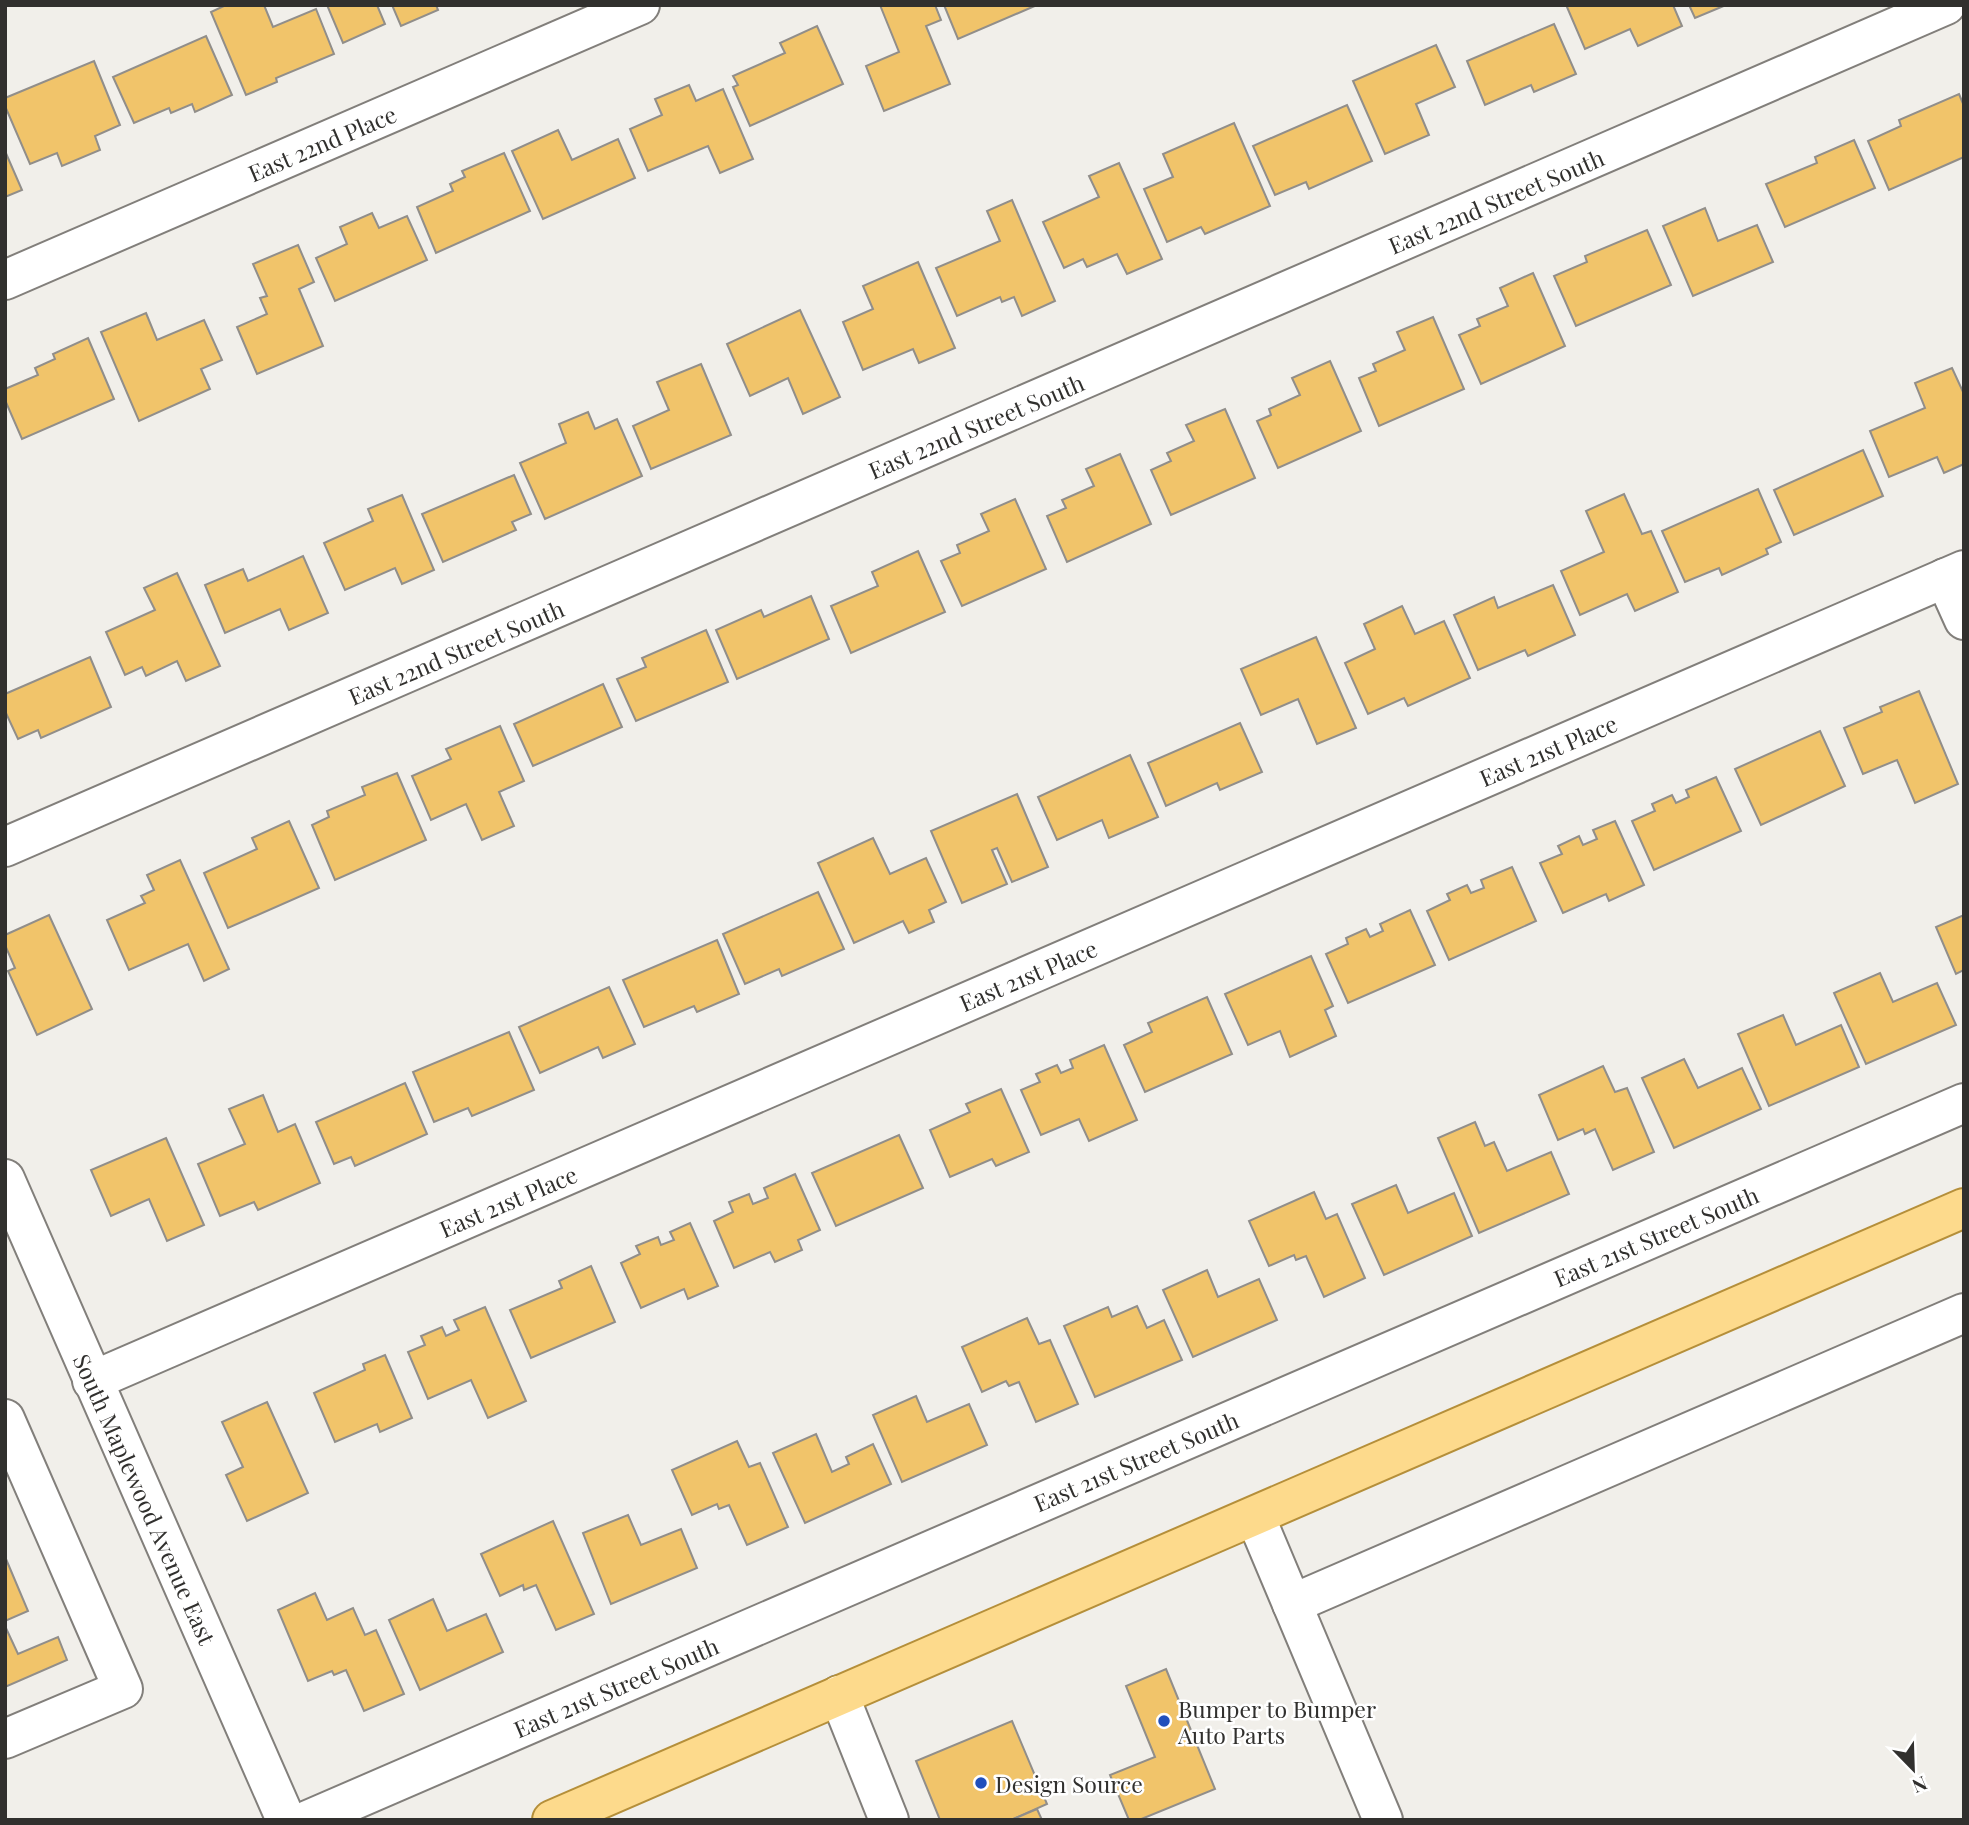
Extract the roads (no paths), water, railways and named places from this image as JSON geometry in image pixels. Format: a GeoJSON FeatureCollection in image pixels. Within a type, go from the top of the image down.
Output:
{"type":"FeatureCollection","features":[{"type":"Feature","properties":{"kind":"main road"},"geometry":{"type":"LineString","coordinates":[[552,1820],[1964,1208]]}},
{"type":"Feature","properties":{"kind":"street","name":"East 22nd Place"},"geometry":{"type":"LineString","coordinates":[[5,280],[640,5]]}},
{"type":"Feature","properties":{"kind":"street","name":"East 22nd Street South"},"geometry":{"type":"LineString","coordinates":[[5,847],[1946,5]]}},
{"type":"Feature","properties":{"kind":"street"},"geometry":{"type":"LineString","coordinates":[[1955,574],[1964,620]]}},
{"type":"Feature","properties":{"kind":"street","name":"East 21st Place"},"geometry":{"type":"LineString","coordinates":[[92,1381],[1955,574]]}},
{"type":"Feature","properties":{"kind":"street","name":"East 21st Street South"},"geometry":{"type":"LineString","coordinates":[[308,1820],[1964,1103]]}},
{"type":"Feature","properties":{"kind":"street","name":"South Maplewood Avenue East"},"geometry":{"type":"LineString","coordinates":[[5,1179],[286,1820]]}},
{"type":"Feature","properties":{"kind":"street"},"geometry":{"type":"LineString","coordinates":[[1292,1604],[1964,1313]]}},
{"type":"Feature","properties":{"kind":"street"},"geometry":{"type":"LineString","coordinates":[[5,1419],[122,1689],[5,1739]]}},
{"type":"Feature","properties":{"kind":"street"},"geometry":{"type":"LineString","coordinates":[[1255,1516],[1383,1820]]}},
{"type":"Feature","properties":{"kind":"street"},"geometry":{"type":"LineString","coordinates":[[839,1695],[889,1820]]}},
{"type":"Feature","properties":{"kind":"place","name":"Bumper to Bumper Auto Parts"},"geometry":{"type":"Point","coordinates":[1164,1721]}},
{"type":"Feature","properties":{"kind":"place","name":"Design Source"},"geometry":{"type":"Point","coordinates":[981,1783]}}]}
